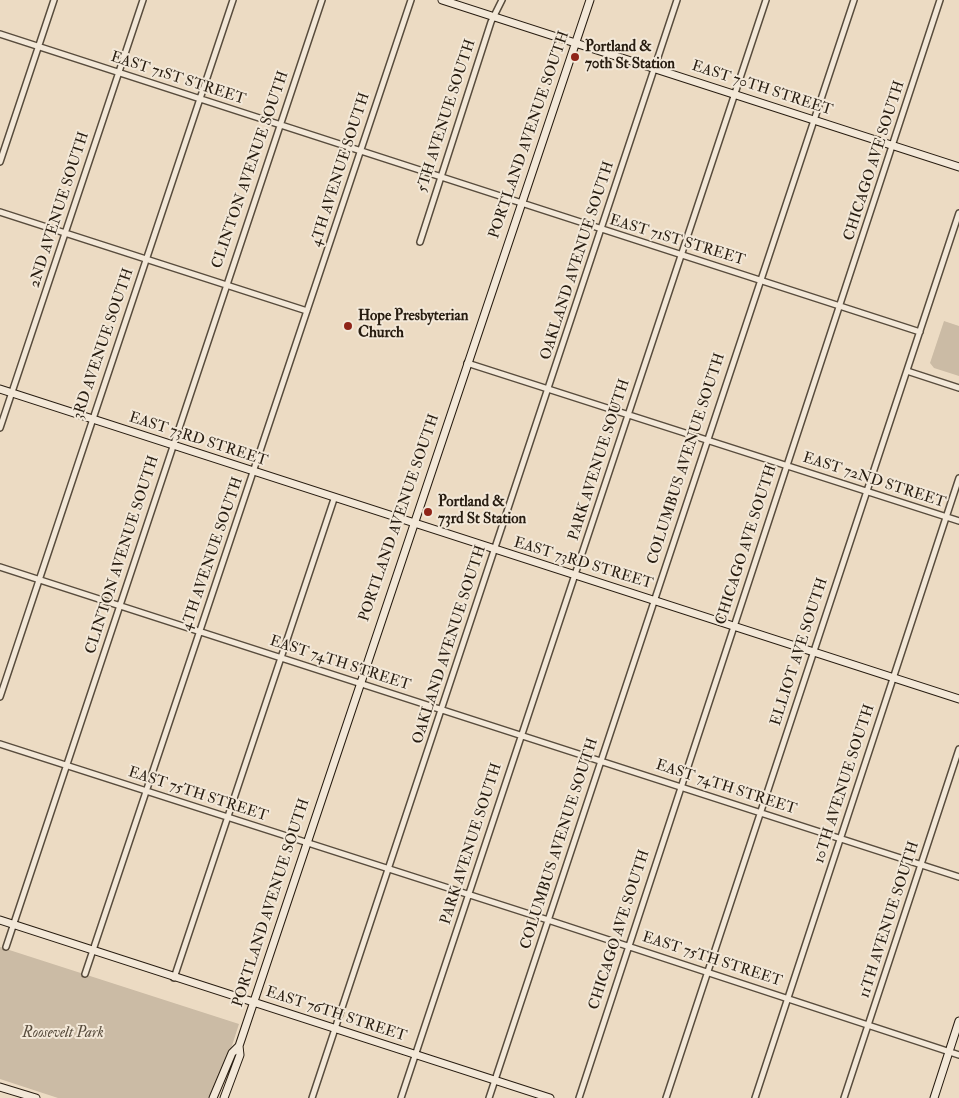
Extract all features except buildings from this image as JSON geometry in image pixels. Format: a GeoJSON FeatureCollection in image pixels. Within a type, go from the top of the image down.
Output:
{"type":"FeatureCollection","features":[{"type":"Feature","properties":{"kind":"street"},"geometry":{"type":"LineString","coordinates":[[0,162],[54,0]]}},
{"type":"Feature","properties":{"kind":"street","name":"2ND AVENUE SOUTH"},"geometry":{"type":"LineString","coordinates":[[0,428],[143,0]]}},
{"type":"Feature","properties":{"kind":"street","name":"3RD AVENUE SOUTH"},"geometry":{"type":"LineString","coordinates":[[0,697],[233,0]]}},
{"type":"Feature","properties":{"kind":"street","name":"CLINTON AVENUE SOUTH"},"geometry":{"type":"LineString","coordinates":[[6,946],[322,0]]}},
{"type":"Feature","properties":{"kind":"street","name":"4TH AVENUE SOUTH"},"geometry":{"type":"LineString","coordinates":[[85,974],[411,0]]}},
{"type":"Feature","properties":{"kind":"street","name":"EAST 70TH STREET"},"geometry":{"type":"LineString","coordinates":[[442,0],[959,167]]}},
{"type":"Feature","properties":{"kind":"street","name":"5TH AVENUE SOUTH"},"geometry":{"type":"LineString","coordinates":[[420,242],[494,17],[502,0]]}},
{"type":"Feature","properties":{"kind":"street","name":"PORTLAND AVENUE SOUTH"},"geometry":{"type":"LineString","coordinates":[[213,1098],[232,1053],[239,1046],[254,1004],[306,842],[590,0]]}},
{"type":"Feature","properties":{"kind":"street","name":"OAKLAND AVENUE SOUTH"},"geometry":{"type":"LineString","coordinates":[[312,1098],[677,0]]}},
{"type":"Feature","properties":{"kind":"street","name":"PARK AVENUE SOUTH"},"geometry":{"type":"LineString","coordinates":[[401,1098],[766,0]]}},
{"type":"Feature","properties":{"kind":"street","name":"COLUMBUS AVENUE SOUTH"},"geometry":{"type":"LineString","coordinates":[[489,1098],[854,0]]}},
{"type":"Feature","properties":{"kind":"street","name":"CHICAGO AVE SOUTH"},"geometry":{"type":"LineString","coordinates":[[579,1098],[940,0]]}},
{"type":"Feature","properties":{"kind":"street","name":"EAST 71ST STREET"},"geometry":{"type":"LineString","coordinates":[[0,34],[920,332]]}},
{"type":"Feature","properties":{"kind":"street"},"geometry":{"type":"LineString","coordinates":[[0,212],[307,311]]}},
{"type":"Feature","properties":{"kind":"street","name":"ELLIOT AVE SOUTH"},"geometry":{"type":"LineString","coordinates":[[666,1098],[959,214]]}},
{"type":"Feature","properties":{"kind":"street","name":"EAST 72ND STREET"},"geometry":{"type":"LineString","coordinates":[[467,363],[959,521]]}},
{"type":"Feature","properties":{"kind":"street"},"geometry":{"type":"LineString","coordinates":[[907,371],[959,388]]}},
{"type":"Feature","properties":{"kind":"street","name":"EAST 73RD STREET"},"geometry":{"type":"LineString","coordinates":[[0,389],[959,699]]}},
{"type":"Feature","properties":{"kind":"street","name":"10TH AVENUE SOUTH"},"geometry":{"type":"LineString","coordinates":[[755,1098],[959,478]]}},
{"type":"Feature","properties":{"kind":"street"},"geometry":{"type":"LineString","coordinates":[[174,978],[334,498]]}},
{"type":"Feature","properties":{"kind":"street","name":"EAST 74TH STREET"},"geometry":{"type":"LineString","coordinates":[[0,567],[959,877]]}},
{"type":"Feature","properties":{"kind":"street","name":"EAST 75TH STREET"},"geometry":{"type":"LineString","coordinates":[[0,744],[548,920],[959,1055]]}},
{"type":"Feature","properties":{"kind":"street","name":"11TH AVENUE SOUTH"},"geometry":{"type":"LineString","coordinates":[[844,1098],[959,749]]}},
{"type":"Feature","properties":{"kind":"street","name":"EAST 76TH STREET"},"geometry":{"type":"LineString","coordinates":[[0,920],[254,1004],[550,1098]]}},
{"type":"Feature","properties":{"kind":"street"},"geometry":{"type":"LineString","coordinates":[[934,1098],[959,1021]]}},
{"type":"Feature","properties":{"kind":"street","name":"PORTLAND AVENUE SOUTH"},"geometry":{"type":"LineString","coordinates":[[224,1098],[240,1055],[239,1046]]}},
{"type":"Feature","properties":{"kind":"street"},"geometry":{"type":"LineString","coordinates":[[0,1086],[36,1098]]}},
{"type":"Feature","properties":{"kind":"green space"},"geometry":{"type":"Polygon","coordinates":[[[944,321],[959,326],[959,376],[934,368],[930,363],[944,321]]]}},
{"type":"Feature","properties":{"kind":"green space","name":"Roosevelt Park"},"geometry":{"type":"Polygon","coordinates":[[[0,947],[239,1024],[215,1098],[58,1098],[0,1079],[0,947]]]}},
{"type":"Feature","properties":{"kind":"place","name":"Portland & 70th St Station"},"geometry":{"type":"Point","coordinates":[575,57]}},
{"type":"Feature","properties":{"kind":"place","name":"Hope Presbyterian Church"},"geometry":{"type":"Point","coordinates":[348,326]}},
{"type":"Feature","properties":{"kind":"place","name":"Portland & 73rd St Station"},"geometry":{"type":"Point","coordinates":[428,512]}}]}
